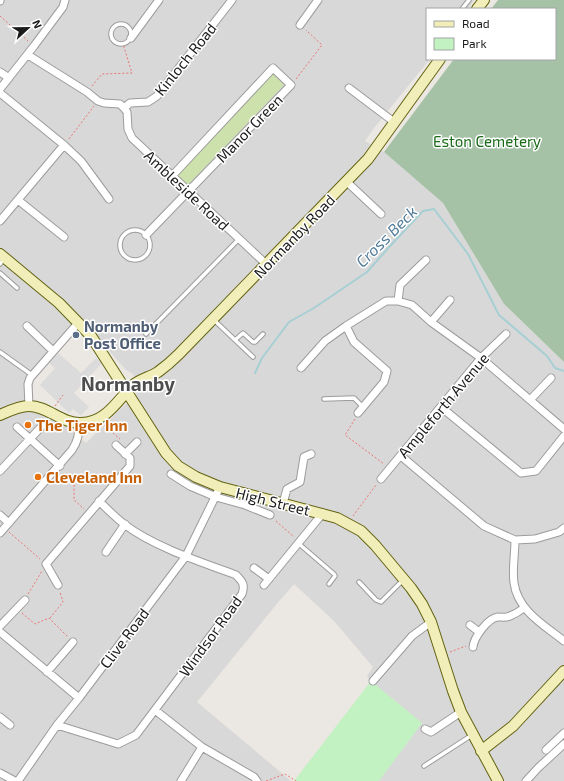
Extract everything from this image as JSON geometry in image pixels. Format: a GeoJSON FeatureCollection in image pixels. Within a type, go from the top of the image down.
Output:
{"type":"FeatureCollection","features":[{"type":"Feature","properties":{"kind":"main road"},"geometry":{"type":"LineString","coordinates":[[478,8],[484,0]]}},
{"type":"Feature","properties":{"kind":"main road","name":"Normanby Road"},"geometry":{"type":"LineString","coordinates":[[98,420],[109,412],[126,391],[133,385],[158,372],[166,366],[347,182],[368,159],[439,60]]}},
{"type":"Feature","properties":{"kind":"main road","name":"High Street"},"geometry":{"type":"LineString","coordinates":[[2,259],[59,303],[79,322],[101,351],[166,453],[178,466],[196,477],[220,487],[323,513],[348,523],[361,531],[375,545],[404,579],[422,604],[431,622],[461,712],[498,781]]}},
{"type":"Feature","properties":{"kind":"main road"},"geometry":{"type":"LineString","coordinates":[[0,415],[15,408],[29,406],[39,408],[68,422],[79,424],[98,420]]}},
{"type":"Feature","properties":{"kind":"main road"},"geometry":{"type":"LineString","coordinates":[[481,751],[513,726],[564,671]]}},
{"type":"Feature","properties":{"kind":"street"},"geometry":{"type":"LineString","coordinates":[[0,89],[28,55],[63,7],[65,0]]}},
{"type":"Feature","properties":{"kind":"street"},"geometry":{"type":"LineString","coordinates":[[131,38],[159,0]]}},
{"type":"Feature","properties":{"kind":"street","name":"Kinloch Road"},"geometry":{"type":"LineString","coordinates":[[124,108],[130,103],[148,102],[157,96],[232,0]]}},
{"type":"Feature","properties":{"kind":"street"},"geometry":{"type":"LineString","coordinates":[[300,25],[318,0]]}},
{"type":"Feature","properties":{"kind":"street"},"geometry":{"type":"LineString","coordinates":[[28,55],[87,92],[98,101],[120,104],[124,108]]}},
{"type":"Feature","properties":{"kind":"street","name":"Manor Green"},"geometry":{"type":"LineString","coordinates":[[146,235],[291,86],[273,68],[172,176]]}},
{"type":"Feature","properties":{"kind":"street"},"geometry":{"type":"LineString","coordinates":[[0,72],[8,78]]}},
{"type":"Feature","properties":{"kind":"street"},"geometry":{"type":"LineString","coordinates":[[349,88],[394,122]]}},
{"type":"Feature","properties":{"kind":"street"},"geometry":{"type":"LineString","coordinates":[[0,93],[64,145],[81,162],[109,199]]}},
{"type":"Feature","properties":{"kind":"street","name":"Ambleside Road"},"geometry":{"type":"LineString","coordinates":[[124,108],[127,112],[128,129],[132,138],[266,264]]}},
{"type":"Feature","properties":{"kind":"street"},"geometry":{"type":"LineString","coordinates":[[0,221],[64,145]]}},
{"type":"Feature","properties":{"kind":"street"},"geometry":{"type":"LineString","coordinates":[[347,182],[381,214]]}},
{"type":"Feature","properties":{"kind":"street"},"geometry":{"type":"LineString","coordinates":[[18,200],[64,237]]}},
{"type":"Feature","properties":{"kind":"street"},"geometry":{"type":"LineString","coordinates":[[398,301],[400,285],[426,260]]}},
{"type":"Feature","properties":{"kind":"street"},"geometry":{"type":"LineString","coordinates":[[431,322],[450,300]]}},
{"type":"Feature","properties":{"kind":"street"},"geometry":{"type":"LineString","coordinates":[[301,368],[324,341],[386,301],[398,301],[412,305],[431,322],[481,358],[564,429]]}},
{"type":"Feature","properties":{"kind":"street"},"geometry":{"type":"LineString","coordinates":[[29,406],[28,384],[32,375],[79,322]]}},
{"type":"Feature","properties":{"kind":"street"},"geometry":{"type":"LineString","coordinates":[[27,326],[53,351]]}},
{"type":"Feature","properties":{"kind":"street"},"geometry":{"type":"LineString","coordinates":[[346,326],[354,342],[387,371],[384,382],[361,410]]}},
{"type":"Feature","properties":{"kind":"street","name":"Ampleforth Avenue"},"geometry":{"type":"LineString","coordinates":[[381,479],[481,358],[506,334]]}},
{"type":"Feature","properties":{"kind":"street"},"geometry":{"type":"LineString","coordinates":[[530,400],[551,378]]}},
{"type":"Feature","properties":{"kind":"street"},"geometry":{"type":"LineString","coordinates":[[441,406],[521,474],[536,471],[564,436]]}},
{"type":"Feature","properties":{"kind":"street"},"geometry":{"type":"LineString","coordinates":[[0,515],[5,528],[58,468],[77,442],[79,424]]}},
{"type":"Feature","properties":{"kind":"street"},"geometry":{"type":"LineString","coordinates":[[0,471],[42,426]]}},
{"type":"Feature","properties":{"kind":"street"},"geometry":{"type":"LineString","coordinates":[[17,427],[30,438],[58,468]]}},
{"type":"Feature","properties":{"kind":"street"},"geometry":{"type":"LineString","coordinates":[[128,456],[137,442]]}},
{"type":"Feature","properties":{"kind":"street"},"geometry":{"type":"LineString","coordinates":[[58,586],[46,564],[130,466],[128,456],[116,445]]}},
{"type":"Feature","properties":{"kind":"street"},"geometry":{"type":"LineString","coordinates":[[282,503],[287,489],[300,482],[304,457],[311,454]]}},
{"type":"Feature","properties":{"kind":"street"},"geometry":{"type":"LineString","coordinates":[[401,456],[484,526],[515,540],[535,539],[559,532],[564,528]]}},
{"type":"Feature","properties":{"kind":"street"},"geometry":{"type":"LineString","coordinates":[[171,474],[190,486],[216,497],[245,505],[270,515]]}},
{"type":"Feature","properties":{"kind":"street","name":"Clive Road"},"geometry":{"type":"LineString","coordinates":[[17,781],[186,556],[220,487]]}},
{"type":"Feature","properties":{"kind":"street","name":"Windsor Road"},"geometry":{"type":"LineString","coordinates":[[57,726],[118,744],[136,735],[242,594],[244,587],[242,580],[236,575],[186,556],[147,538],[125,524],[99,501]]}},
{"type":"Feature","properties":{"kind":"street"},"geometry":{"type":"LineString","coordinates":[[254,568],[267,582],[323,513]]}},
{"type":"Feature","properties":{"kind":"street"},"geometry":{"type":"LineString","coordinates":[[106,552],[125,524]]}},
{"type":"Feature","properties":{"kind":"street"},"geometry":{"type":"LineString","coordinates":[[515,540],[514,583],[518,596],[524,608],[564,641]]}},
{"type":"Feature","properties":{"kind":"street"},"geometry":{"type":"LineString","coordinates":[[0,626],[25,600]]}},
{"type":"Feature","properties":{"kind":"street"},"geometry":{"type":"LineString","coordinates":[[473,645],[479,632],[491,620],[497,617],[509,617],[524,608]]}},
{"type":"Feature","properties":{"kind":"street"},"geometry":{"type":"LineString","coordinates":[[373,681],[412,636],[431,622]]}},
{"type":"Feature","properties":{"kind":"street"},"geometry":{"type":"LineString","coordinates":[[470,625],[479,632]]}},
{"type":"Feature","properties":{"kind":"street"},"geometry":{"type":"LineString","coordinates":[[0,632],[80,698]]}},
{"type":"Feature","properties":{"kind":"street"},"geometry":{"type":"LineString","coordinates":[[47,672],[73,642]]}},
{"type":"Feature","properties":{"kind":"street"},"geometry":{"type":"LineString","coordinates":[[154,710],[202,747],[254,777],[256,781]]}},
{"type":"Feature","properties":{"kind":"street"},"geometry":{"type":"LineString","coordinates":[[425,729],[431,732],[461,712]]}},
{"type":"Feature","properties":{"kind":"street"},"geometry":{"type":"LineString","coordinates":[[0,717],[10,725]]}},
{"type":"Feature","properties":{"kind":"street"},"geometry":{"type":"LineString","coordinates":[[546,750],[564,733]]}},
{"type":"Feature","properties":{"kind":"street"},"geometry":{"type":"LineString","coordinates":[[526,781],[564,744]]}},
{"type":"Feature","properties":{"kind":"street"},"geometry":{"type":"LineString","coordinates":[[181,781],[202,747]]}},
{"type":"Feature","properties":{"kind":"street"},"geometry":{"type":"LineString","coordinates":[[0,773],[17,781]]}},
{"type":"Feature","properties":{"kind":"lane"},"geometry":{"type":"LineString","coordinates":[[463,8],[469,0]]}},
{"type":"Feature","properties":{"kind":"lane"},"geometry":{"type":"LineString","coordinates":[[122,23],[129,27],[132,33],[131,38],[123,44],[117,43],[112,38],[111,31],[115,25],[122,23]]}},
{"type":"Feature","properties":{"kind":"lane"},"geometry":{"type":"LineString","coordinates":[[132,230],[137,230],[146,235],[150,245],[146,254],[140,259],[125,256],[120,242],[125,234],[132,230]]}},
{"type":"Feature","properties":{"kind":"lane"},"geometry":{"type":"LineString","coordinates":[[146,334],[239,239]]}},
{"type":"Feature","properties":{"kind":"lane"},"geometry":{"type":"LineString","coordinates":[[0,273],[17,288]]}},
{"type":"Feature","properties":{"kind":"lane"},"geometry":{"type":"LineString","coordinates":[[213,319],[254,357]]}},
{"type":"Feature","properties":{"kind":"lane"},"geometry":{"type":"LineString","coordinates":[[235,340],[243,333],[255,342],[263,334]]}},
{"type":"Feature","properties":{"kind":"lane"},"geometry":{"type":"LineString","coordinates":[[0,352],[32,375]]}},
{"type":"Feature","properties":{"kind":"lane"},"geometry":{"type":"LineString","coordinates":[[324,399],[354,398],[361,410]]}},
{"type":"Feature","properties":{"kind":"lane"},"geometry":{"type":"LineString","coordinates":[[298,542],[334,574],[335,576],[329,584]]}},
{"type":"Feature","properties":{"kind":"lane"},"geometry":{"type":"LineString","coordinates":[[359,582],[376,600],[380,602],[404,579]]}},
{"type":"Feature","properties":{"kind":"lane"},"geometry":{"type":"LineString","coordinates":[[424,766],[473,734]]}},
{"type":"Feature","properties":{"kind":"path"},"geometry":{"type":"LineString","coordinates":[[0,16],[34,46]]}},
{"type":"Feature","properties":{"kind":"path"},"geometry":{"type":"LineString","coordinates":[[291,86],[322,45],[300,25]]}},
{"type":"Feature","properties":{"kind":"path"},"geometry":{"type":"LineString","coordinates":[[87,92],[102,74],[132,73],[123,44]]}},
{"type":"Feature","properties":{"kind":"path"},"geometry":{"type":"LineString","coordinates":[[64,145],[98,101]]}},
{"type":"Feature","properties":{"kind":"path"},"geometry":{"type":"LineString","coordinates":[[361,410],[345,435],[389,468]]}},
{"type":"Feature","properties":{"kind":"path"},"geometry":{"type":"LineString","coordinates":[[98,420],[120,439],[116,445]]}},
{"type":"Feature","properties":{"kind":"path"},"geometry":{"type":"LineString","coordinates":[[58,468],[74,485],[74,500],[88,514]]}},
{"type":"Feature","properties":{"kind":"path"},"geometry":{"type":"LineString","coordinates":[[348,523],[381,479]]}},
{"type":"Feature","properties":{"kind":"path"},"geometry":{"type":"LineString","coordinates":[[270,515],[298,542]]}},
{"type":"Feature","properties":{"kind":"path"},"geometry":{"type":"LineString","coordinates":[[5,528],[46,564],[25,600]]}},
{"type":"Feature","properties":{"kind":"path"},"geometry":{"type":"LineString","coordinates":[[17,609],[35,624],[49,618],[63,602],[58,586]]}},
{"type":"Feature","properties":{"kind":"path"},"geometry":{"type":"LineString","coordinates":[[49,618],[73,642]]}},
{"type":"Feature","properties":{"kind":"path"},"geometry":{"type":"LineString","coordinates":[[442,656],[473,645]]}},
{"type":"Feature","properties":{"kind":"path"},"geometry":{"type":"LineString","coordinates":[[266,781],[285,774],[296,781]]}},
{"type":"Feature","properties":{"kind":"shaded area"},"geometry":{"type":"Polygon","coordinates":[[[0,0],[474,0],[469,8],[426,8],[426,60],[429,60],[365,141],[384,152],[443,203],[504,304],[564,362],[564,781],[378,781],[371,681],[367,676],[373,667],[334,621],[294,584],[197,702],[291,781],[0,781],[0,0]],[[84,322],[33,380],[30,410],[60,422],[86,443],[139,391],[133,374],[126,370],[84,322]]]}},
{"type":"Feature","properties":{"kind":"shaded area"},"geometry":{"type":"Polygon","coordinates":[[[58,353],[81,373],[96,358],[102,363],[74,393],[89,407],[81,415],[73,409],[69,413],[40,385],[55,368],[49,363],[58,353]]]}},
{"type":"Feature","properties":{"kind":"green space","name":"Eston Cemetery"},"geometry":{"type":"Polygon","coordinates":[[[498,0],[564,0],[564,362],[504,304],[443,203],[384,152],[453,60],[556,60],[556,8],[492,8],[498,0]]]}},
{"type":"Feature","properties":{"kind":"green space"},"geometry":{"type":"Polygon","coordinates":[[[272,72],[284,85],[187,186],[174,177],[272,72]]]}},
{"type":"Feature","properties":{"kind":"green space"},"geometry":{"type":"Polygon","coordinates":[[[371,681],[422,723],[379,781],[294,781],[371,681]]]}},
{"type":"Feature","properties":{"kind":"waterway","name":"Cross Beck"},"geometry":{"type":"LineString","coordinates":[[255,373],[262,358],[289,322],[314,308],[367,272],[423,211],[434,209],[468,254],[499,315],[547,356],[555,368],[564,371]]}},
{"type":"Feature","properties":{"kind":"place","name":"Normanby Post Office"},"geometry":{"type":"Point","coordinates":[76,335]}},
{"type":"Feature","properties":{"kind":"place","name":"The Tiger Inn"},"geometry":{"type":"Point","coordinates":[28,425]}},
{"type":"Feature","properties":{"kind":"place","name":"Cleveland Inn"},"geometry":{"type":"Point","coordinates":[38,477]}},
{"type":"Feature","properties":{"kind":"district","name":"Normanby"},"geometry":{"type":"Point","coordinates":[128,383]}}]}
